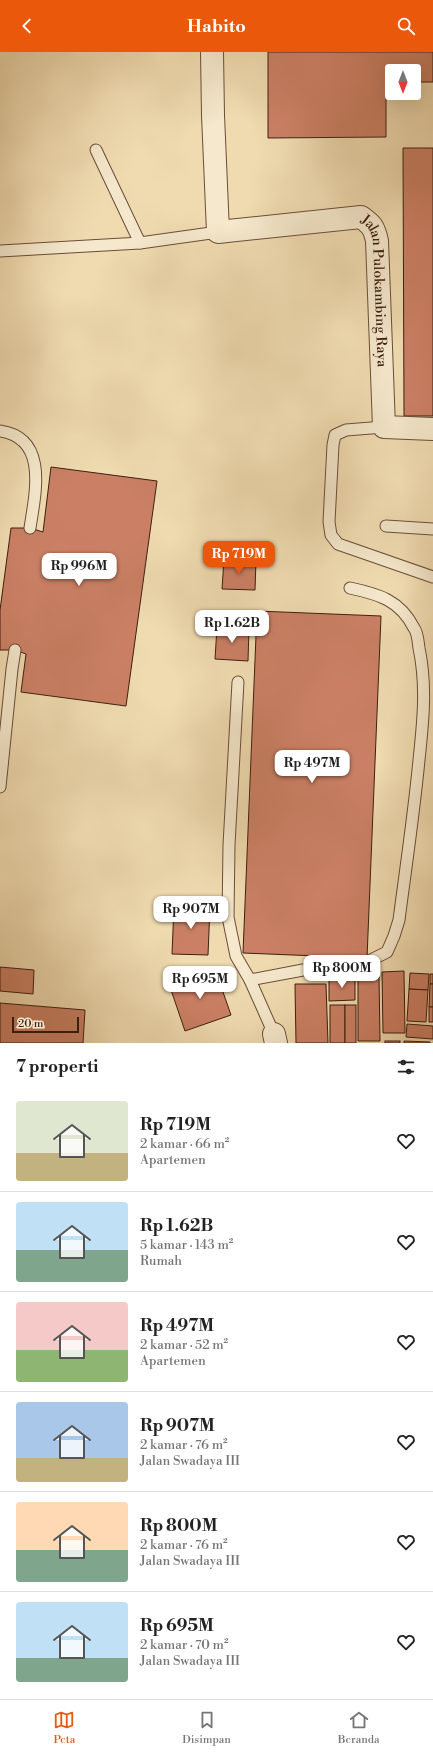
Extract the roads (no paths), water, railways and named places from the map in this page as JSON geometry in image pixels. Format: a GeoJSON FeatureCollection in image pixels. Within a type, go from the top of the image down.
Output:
{"type":"FeatureCollection","features":[{"type":"Feature","properties":{"kind":"street"},"geometry":{"type":"LineString","coordinates":[[212,52],[218,232]]}},
{"type":"Feature","properties":{"kind":"street","name":"Jalan Pulokambing Raya"},"geometry":{"type":"LineString","coordinates":[[218,232],[361,217],[374,229],[377,241],[384,428]]}},
{"type":"Feature","properties":{"kind":"street"},"geometry":{"type":"LineString","coordinates":[[384,428],[433,429]]}},
{"type":"Feature","properties":{"kind":"lane"},"geometry":{"type":"LineString","coordinates":[[96,150],[140,243]]}},
{"type":"Feature","properties":{"kind":"lane"},"geometry":{"type":"LineString","coordinates":[[0,251],[140,243],[218,232]]}},
{"type":"Feature","properties":{"kind":"lane"},"geometry":{"type":"LineString","coordinates":[[384,428],[346,430],[335,435],[333,444],[329,522],[331,535],[338,544],[386,562],[433,577]]}},
{"type":"Feature","properties":{"kind":"lane"},"geometry":{"type":"LineString","coordinates":[[0,431],[8,432],[22,440],[34,458],[36,481],[30,528]]}},
{"type":"Feature","properties":{"kind":"lane"},"geometry":{"type":"LineString","coordinates":[[386,526],[433,529]]}},
{"type":"Feature","properties":{"kind":"lane"},"geometry":{"type":"LineString","coordinates":[[250,980],[303,970],[347,966],[369,961],[387,952],[399,920],[414,813],[424,706],[424,668],[415,629],[404,613],[390,600],[369,592],[350,588]]}},
{"type":"Feature","properties":{"kind":"lane"},"geometry":{"type":"LineString","coordinates":[[0,787],[15,650]]}},
{"type":"Feature","properties":{"kind":"lane"},"geometry":{"type":"LineString","coordinates":[[238,682],[229,845],[228,916],[236,956],[250,980],[275,1038]]}}]}
